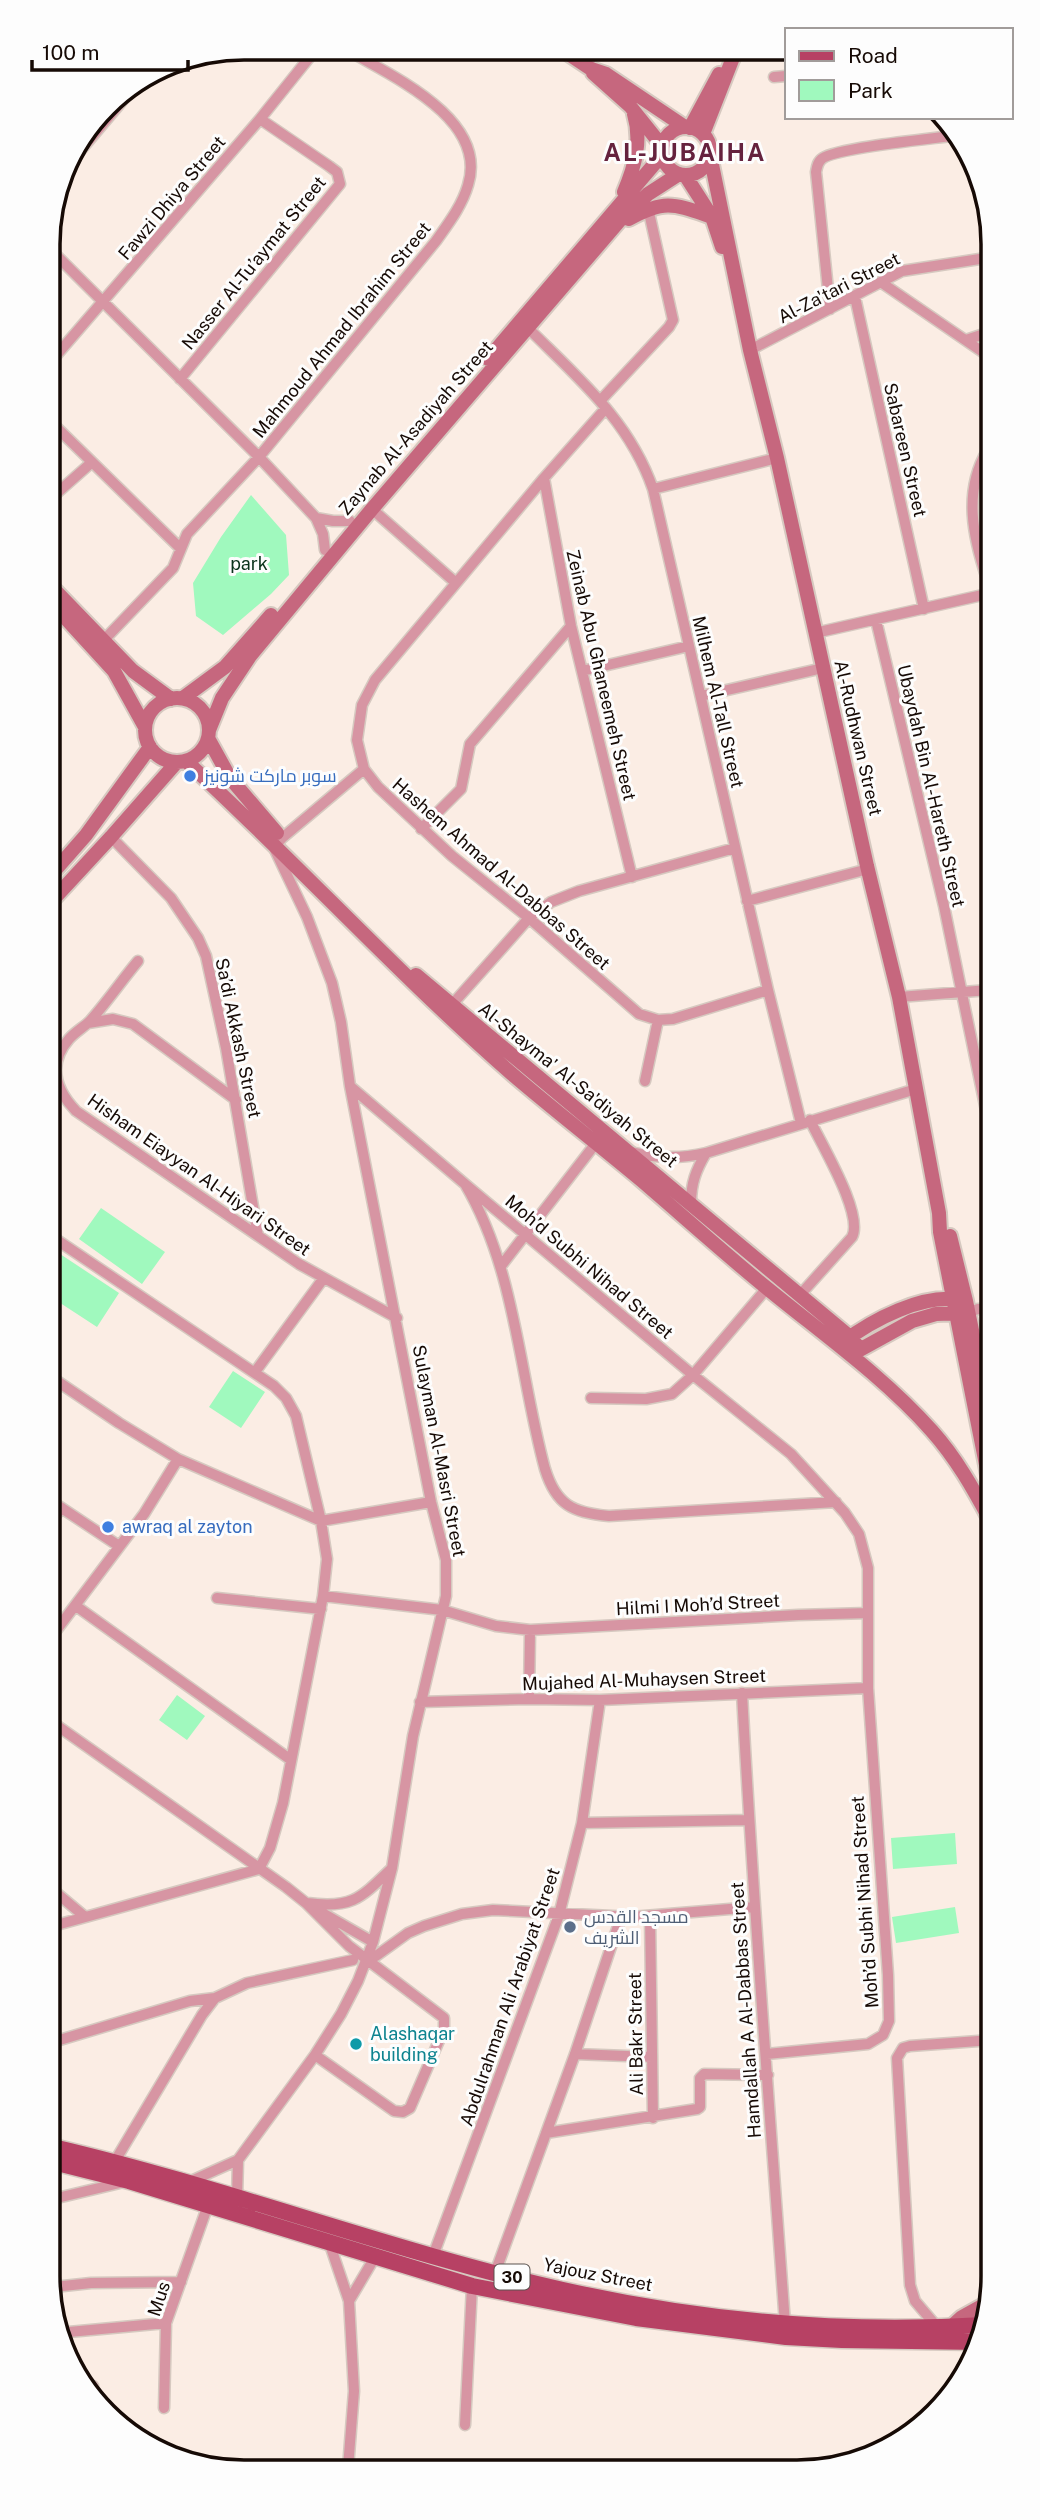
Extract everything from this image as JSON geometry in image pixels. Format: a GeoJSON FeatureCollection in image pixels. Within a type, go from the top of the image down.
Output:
{"type":"FeatureCollection","features":[{"type":"Feature","properties":{"kind":"main road","name":"Yajouz Street"},"geometry":{"type":"LineString","coordinates":[[60,2149],[115,2161],[495,2273],[615,2300],[785,2324],[838,2328],[973,2326]]}},
{"type":"Feature","properties":{"kind":"main road","name":"Yajouz Street"},"geometry":{"type":"LineString","coordinates":[[60,2164],[128,2181],[472,2286],[636,2318],[733,2332],[842,2340],[968,2342]]}},
{"type":"Feature","properties":{"kind":"street","name":"Fawzi Dhiya Street"},"geometry":{"type":"LineString","coordinates":[[60,352],[307,60]]}},
{"type":"Feature","properties":{"kind":"street","name":"Mahmoud Ahmad Ibrahim Street"},"geometry":{"type":"LineString","coordinates":[[103,641],[173,568],[187,534],[259,457],[436,241],[456,212],[471,174],[466,144],[457,128],[422,95],[364,60]]}},
{"type":"Feature","properties":{"kind":"street"},"geometry":{"type":"LineString","coordinates":[[577,60],[606,74],[693,130],[709,144],[710,155],[706,166],[697,173],[682,175],[671,170],[662,150],[630,106],[596,78],[589,68]]}},
{"type":"Feature","properties":{"kind":"street"},"geometry":{"type":"LineString","coordinates":[[589,68],[593,60]]}},
{"type":"Feature","properties":{"kind":"street"},"geometry":{"type":"LineString","coordinates":[[693,130],[725,60]]}},
{"type":"Feature","properties":{"kind":"street"},"geometry":{"type":"LineString","coordinates":[[693,130],[731,60]]}},
{"type":"Feature","properties":{"kind":"street"},"geometry":{"type":"LineString","coordinates":[[774,77],[785,76]]}},
{"type":"Feature","properties":{"kind":"street"},"geometry":{"type":"LineString","coordinates":[[619,204],[634,166],[637,149],[637,124],[630,106]]}},
{"type":"Feature","properties":{"kind":"street","name":"Nasser Al-Tu’aymat Street"},"geometry":{"type":"LineString","coordinates":[[180,379],[340,184],[337,172],[260,119]]}},
{"type":"Feature","properties":{"kind":"street"},"geometry":{"type":"LineString","coordinates":[[662,150],[671,133],[693,130]]}},
{"type":"Feature","properties":{"kind":"street"},"geometry":{"type":"LineString","coordinates":[[830,309],[816,172],[820,160],[825,156],[847,151],[946,137]]}},
{"type":"Feature","properties":{"kind":"street","name":"Zaynab Al-Asadiyah Street"},"geometry":{"type":"LineString","coordinates":[[177,699],[225,667],[662,150]]}},
{"type":"Feature","properties":{"kind":"street","name":"Al-Rudhwan Street"},"geometry":{"type":"LineString","coordinates":[[710,155],[750,350],[899,997],[939,1213],[948,1229],[969,1307],[980,1368]]}},
{"type":"Feature","properties":{"kind":"street","name":"Zaynab Al-Asadiyah Street"},"geometry":{"type":"LineString","coordinates":[[209,734],[222,698],[250,656],[372,509],[612,229],[648,194],[682,175]]}},
{"type":"Feature","properties":{"kind":"street","name":"Al-Rudhwan Street"},"geometry":{"type":"LineString","coordinates":[[682,175],[712,216],[725,259],[733,274]]}},
{"type":"Feature","properties":{"kind":"street"},"geometry":{"type":"LineString","coordinates":[[612,229],[648,208],[664,205],[678,205],[712,216]]}},
{"type":"Feature","properties":{"kind":"street","name":"Hashem Ahmad Al-Dabbas Street"},"geometry":{"type":"LineString","coordinates":[[648,208],[673,320],[670,327],[394,655],[362,705],[357,733],[364,769],[389,800],[452,856],[529,918],[632,1010],[658,1020]]}},
{"type":"Feature","properties":{"kind":"street"},"geometry":{"type":"LineString","coordinates":[[60,259],[259,457],[316,518],[323,534],[325,550]]}},
{"type":"Feature","properties":{"kind":"street","name":"Al-Za'tari Street"},"geometry":{"type":"LineString","coordinates":[[750,350],[902,271],[913,267],[981,259]]}},
{"type":"Feature","properties":{"kind":"street"},"geometry":{"type":"LineString","coordinates":[[882,283],[981,351]]}},
{"type":"Feature","properties":{"kind":"street","name":"Sabareen Street"},"geometry":{"type":"LineString","coordinates":[[855,297],[925,609]]}},
{"type":"Feature","properties":{"kind":"street","name":"Milhem Al-Tall Street"},"geometry":{"type":"LineString","coordinates":[[528,328],[603,404],[628,436],[645,467],[653,489],[768,990],[806,1121],[842,1182],[855,1228],[852,1237],[800,1295]]}},
{"type":"Feature","properties":{"kind":"street"},"geometry":{"type":"LineString","coordinates":[[966,340],[981,335]]}},
{"type":"Feature","properties":{"kind":"street"},"geometry":{"type":"LineString","coordinates":[[60,431],[180,548]]}},
{"type":"Feature","properties":{"kind":"street"},"geometry":{"type":"LineString","coordinates":[[653,489],[777,458]]}},
{"type":"Feature","properties":{"kind":"street"},"geometry":{"type":"LineString","coordinates":[[60,490],[91,463]]}},
{"type":"Feature","properties":{"kind":"street"},"geometry":{"type":"LineString","coordinates":[[981,465],[974,480],[972,524],[981,556]]}},
{"type":"Feature","properties":{"kind":"street","name":"Zeinab Abu Ghaneemeh Street"},"geometry":{"type":"LineString","coordinates":[[544,478],[572,626],[632,877]]}},
{"type":"Feature","properties":{"kind":"street"},"geometry":{"type":"LineString","coordinates":[[372,509],[456,583]]}},
{"type":"Feature","properties":{"kind":"street"},"geometry":{"type":"LineString","coordinates":[[316,518],[350,521]]}},
{"type":"Feature","properties":{"kind":"street"},"geometry":{"type":"LineString","coordinates":[[815,634],[981,595]]}},
{"type":"Feature","properties":{"kind":"street"},"geometry":{"type":"LineString","coordinates":[[60,596],[133,671],[177,699],[199,706],[208,721],[209,734],[230,778],[279,841]]}},
{"type":"Feature","properties":{"kind":"street"},"geometry":{"type":"LineString","coordinates":[[60,612],[114,671],[145,727],[150,747],[167,760],[181,761],[279,841]]}},
{"type":"Feature","properties":{"kind":"street","name":"Ubaydah Bin Al-Hareth Street"},"geometry":{"type":"LineString","coordinates":[[876,620],[944,905],[981,1087]]}},
{"type":"Feature","properties":{"kind":"street"},"geometry":{"type":"LineString","coordinates":[[421,829],[461,789],[470,744],[572,626]]}},
{"type":"Feature","properties":{"kind":"street"},"geometry":{"type":"LineString","coordinates":[[582,671],[689,646]]}},
{"type":"Feature","properties":{"kind":"street"},"geometry":{"type":"LineString","coordinates":[[701,696],[823,668]]}},
{"type":"Feature","properties":{"kind":"street"},"geometry":{"type":"LineString","coordinates":[[145,727],[159,704],[177,699]]}},
{"type":"Feature","properties":{"kind":"street"},"geometry":{"type":"LineString","coordinates":[[60,892],[181,761],[200,752],[209,734]]}},
{"type":"Feature","properties":{"kind":"street"},"geometry":{"type":"LineString","coordinates":[[60,865],[86,835],[150,747]]}},
{"type":"Feature","properties":{"kind":"street"},"geometry":{"type":"LineString","coordinates":[[279,841],[364,769]]}},
{"type":"Feature","properties":{"kind":"street","name":"Sa’di Akkash Street"},"geometry":{"type":"LineString","coordinates":[[111,837],[171,898],[198,938],[211,973],[236,1100],[258,1236]]}},
{"type":"Feature","properties":{"kind":"street","name":"Al-Shayma' Al-Sa'diyah Street"},"geometry":{"type":"LineString","coordinates":[[279,841],[512,1074],[766,1288],[849,1347]]}},
{"type":"Feature","properties":{"kind":"street","name":"Sulayman Al-Masri Street"},"geometry":{"type":"LineString","coordinates":[[238,2160],[315,2055],[358,1981],[367,1959],[392,1868],[413,1736],[448,1577],[431,1502],[341,1022],[332,983],[307,917],[276,852],[279,841]]}},
{"type":"Feature","properties":{"kind":"street"},"geometry":{"type":"LineString","coordinates":[[448,1010],[529,918],[551,902],[735,848]]}},
{"type":"Feature","properties":{"kind":"street"},"geometry":{"type":"LineString","coordinates":[[747,901],[868,869]]}},
{"type":"Feature","properties":{"kind":"street","name":"Hisham Eiayyan Al-Hiyari Street"},"geometry":{"type":"LineString","coordinates":[[60,1051],[68,1039],[88,1023],[138,961]]}},
{"type":"Feature","properties":{"kind":"street"},"geometry":{"type":"LineString","coordinates":[[645,1081],[658,1020],[673,1019],[768,990]]}},
{"type":"Feature","properties":{"kind":"street"},"geometry":{"type":"LineString","coordinates":[[899,997],[981,991]]}},
{"type":"Feature","properties":{"kind":"street","name":"Al-Shayma' Al-Sa'diyah Street"},"geometry":{"type":"LineString","coordinates":[[448,1010],[691,1203],[800,1295],[849,1347]]}},
{"type":"Feature","properties":{"kind":"street"},"geometry":{"type":"LineString","coordinates":[[88,1023],[113,1019],[133,1024],[236,1100]]}},
{"type":"Feature","properties":{"kind":"street","name":"Moh’d Subhi Nihad Street"},"geometry":{"type":"LineString","coordinates":[[351,1086],[692,1375],[791,1454],[836,1502],[864,1545],[868,1568],[868,1688],[888,1975],[888,2027],[879,2039],[868,2044],[767,2054]]}},
{"type":"Feature","properties":{"kind":"street","name":"Hisham Eiayyan Al-Hiyari Street"},"geometry":{"type":"LineString","coordinates":[[60,1089],[76,1111],[258,1236],[323,1279],[397,1318]]}},
{"type":"Feature","properties":{"kind":"street"},"geometry":{"type":"LineString","coordinates":[[630,1152],[655,1158],[706,1153],[916,1089]]}},
{"type":"Feature","properties":{"kind":"street"},"geometry":{"type":"LineString","coordinates":[[501,1266],[596,1143]]}},
{"type":"Feature","properties":{"kind":"street"},"geometry":{"type":"LineString","coordinates":[[691,1203],[692,1183],[706,1153]]}},
{"type":"Feature","properties":{"kind":"street"},"geometry":{"type":"LineString","coordinates":[[465,1184],[482,1216],[501,1266],[543,1461],[550,1486],[564,1503],[579,1511],[609,1516],[836,1502]]}},
{"type":"Feature","properties":{"kind":"street"},"geometry":{"type":"LineString","coordinates":[[60,1242],[281,1391],[292,1407],[321,1521],[327,1559],[321,1609],[283,1803],[270,1848],[259,1869],[60,1924]]}},
{"type":"Feature","properties":{"kind":"street"},"geometry":{"type":"LineString","coordinates":[[255,1372],[323,1279]]}},
{"type":"Feature","properties":{"kind":"street"},"geometry":{"type":"LineString","coordinates":[[591,1398],[646,1399],[665,1397],[680,1389],[766,1288]]}},
{"type":"Feature","properties":{"kind":"street"},"geometry":{"type":"LineString","coordinates":[[969,1307],[920,1302],[899,1319],[849,1347],[932,1431],[967,1477],[980,1502]]}},
{"type":"Feature","properties":{"kind":"street","name":"Al-Rudhwan Street"},"geometry":{"type":"LineString","coordinates":[[969,1307],[980,1404]]}},
{"type":"Feature","properties":{"kind":"street"},"geometry":{"type":"LineString","coordinates":[[60,1385],[178,1459],[321,1521],[431,1502]]}},
{"type":"Feature","properties":{"kind":"street"},"geometry":{"type":"LineString","coordinates":[[60,1626],[144,1514],[178,1459]]}},
{"type":"Feature","properties":{"kind":"street"},"geometry":{"type":"LineString","coordinates":[[62,1508],[119,1546]]}},
{"type":"Feature","properties":{"kind":"street","name":"Hilmi I Moh’d Street"},"geometry":{"type":"LineString","coordinates":[[323,1597],[442,1610],[496,1626],[530,1630],[868,1613]]}},
{"type":"Feature","properties":{"kind":"street"},"geometry":{"type":"LineString","coordinates":[[217,1598],[321,1609]]}},
{"type":"Feature","properties":{"kind":"street"},"geometry":{"type":"LineString","coordinates":[[76,1606],[291,1760]]}},
{"type":"Feature","properties":{"kind":"street"},"geometry":{"type":"LineString","coordinates":[[529,1699],[530,1630]]}},
{"type":"Feature","properties":{"kind":"street","name":"Mujahed Al-Muhaysen Street"},"geometry":{"type":"LineString","coordinates":[[421,1702],[600,1700],[868,1688]]}},
{"type":"Feature","properties":{"kind":"street","name":"Hamdallah A Al-Dabbas Street"},"geometry":{"type":"LineString","coordinates":[[742,1693],[754,1907],[785,2324]]}},
{"type":"Feature","properties":{"kind":"street","name":"Abdulrahman Ali Arabiyat Street"},"geometry":{"type":"LineString","coordinates":[[433,2256],[559,1915],[582,1823],[600,1700]]}},
{"type":"Feature","properties":{"kind":"street"},"geometry":{"type":"LineString","coordinates":[[60,1728],[306,1903],[373,1942]]}},
{"type":"Feature","properties":{"kind":"street"},"geometry":{"type":"LineString","coordinates":[[582,1823],[749,1820]]}},
{"type":"Feature","properties":{"kind":"street"},"geometry":{"type":"LineString","coordinates":[[306,1903],[340,1905],[357,1899],[392,1868]]}},
{"type":"Feature","properties":{"kind":"street"},"geometry":{"type":"LineString","coordinates":[[60,1896],[84,1916]]}},
{"type":"Feature","properties":{"kind":"street"},"geometry":{"type":"LineString","coordinates":[[306,1903],[349,1946],[444,2018],[444,2029],[410,2108],[403,2112],[394,2111],[315,2055]]}},
{"type":"Feature","properties":{"kind":"street"},"geometry":{"type":"LineString","coordinates":[[367,1959],[376,1956],[408,1933],[462,1914],[514,1910],[621,1917],[754,1907]]}},
{"type":"Feature","properties":{"kind":"street","name":"Ali Bakr Street"},"geometry":{"type":"LineString","coordinates":[[650,1916],[653,2118]]}},
{"type":"Feature","properties":{"kind":"street"},"geometry":{"type":"LineString","coordinates":[[495,2273],[575,2054],[621,1917]]}},
{"type":"Feature","properties":{"kind":"street"},"geometry":{"type":"LineString","coordinates":[[349,1946],[358,1981]]}},
{"type":"Feature","properties":{"kind":"street"},"geometry":{"type":"LineString","coordinates":[[60,2040],[190,2001],[215,1998],[247,1983],[353,1960]]}},
{"type":"Feature","properties":{"kind":"street"},"geometry":{"type":"LineString","coordinates":[[115,2161],[202,2015],[215,1998]]}},
{"type":"Feature","properties":{"kind":"street"},"geometry":{"type":"LineString","coordinates":[[977,2309],[945,2327],[915,2301],[910,2285],[897,2058],[903,2048],[910,2046],[980,2041]]}},
{"type":"Feature","properties":{"kind":"street"},"geometry":{"type":"LineString","coordinates":[[575,2054],[652,2057]]}},
{"type":"Feature","properties":{"kind":"street"},"geometry":{"type":"LineString","coordinates":[[546,2133],[698,2109],[700,2078],[704,2074],[768,2075]]}},
{"type":"Feature","properties":{"kind":"street"},"geometry":{"type":"LineString","coordinates":[[187,2182],[238,2160],[237,2197]]}},
{"type":"Feature","properties":{"kind":"street"},"geometry":{"type":"LineString","coordinates":[[60,2198],[128,2181]]}},
{"type":"Feature","properties":{"kind":"street","name":"Mus"},"geometry":{"type":"LineString","coordinates":[[164,2408],[166,2323],[208,2205]]}},
{"type":"Feature","properties":{"kind":"street"},"geometry":{"type":"LineString","coordinates":[[329,2241],[349,2301],[354,2391],[349,2460]]}},
{"type":"Feature","properties":{"kind":"street"},"geometry":{"type":"LineString","coordinates":[[349,2301],[375,2257]]}},
{"type":"Feature","properties":{"kind":"street"},"geometry":{"type":"LineString","coordinates":[[60,2286],[91,2283],[181,2282]]}},
{"type":"Feature","properties":{"kind":"street"},"geometry":{"type":"LineString","coordinates":[[465,2425],[472,2286]]}},
{"type":"Feature","properties":{"kind":"street"},"geometry":{"type":"LineString","coordinates":[[69,2332],[166,2323]]}},
{"type":"Feature","properties":{"kind":"green space","name":"park"},"geometry":{"type":"Polygon","coordinates":[[[251,495],[286,535],[289,575],[223,635],[196,616],[193,583],[251,495]]]}},
{"type":"Feature","properties":{"kind":"green space"},"geometry":{"type":"Polygon","coordinates":[[[101,1208],[165,1252],[142,1284],[79,1239],[101,1208]]]}},
{"type":"Feature","properties":{"kind":"green space"},"geometry":{"type":"Polygon","coordinates":[[[60,1254],[119,1293],[97,1327],[60,1303],[60,1254]]]}},
{"type":"Feature","properties":{"kind":"green space"},"geometry":{"type":"Polygon","coordinates":[[[233,1371],[265,1392],[241,1428],[209,1407],[233,1371]]]}},
{"type":"Feature","properties":{"kind":"green space"},"geometry":{"type":"Polygon","coordinates":[[[177,1695],[205,1716],[187,1740],[159,1720],[177,1695]]]}},
{"type":"Feature","properties":{"kind":"green space"},"geometry":{"type":"Polygon","coordinates":[[[955,1833],[957,1864],[893,1869],[891,1838],[955,1833]]]}},
{"type":"Feature","properties":{"kind":"green space"},"geometry":{"type":"Polygon","coordinates":[[[955,1907],[959,1933],[896,1943],[892,1917],[955,1907]]]}},
{"type":"Feature","properties":{"kind":"place","name":"سوبر ماركت شونيز"},"geometry":{"type":"Point","coordinates":[190,776]}},
{"type":"Feature","properties":{"kind":"place","name":"awraq al zayton"},"geometry":{"type":"Point","coordinates":[108,1527]}},
{"type":"Feature","properties":{"kind":"place","name":"مسجد القدس الشريف"},"geometry":{"type":"Point","coordinates":[570,1927]}},
{"type":"Feature","properties":{"kind":"place","name":"Alashaqar building"},"geometry":{"type":"Point","coordinates":[356,2044]}},
{"type":"Feature","properties":{"kind":"district","name":"AL-JUBAIHA"},"geometry":{"type":"Point","coordinates":[685,153]}}]}
